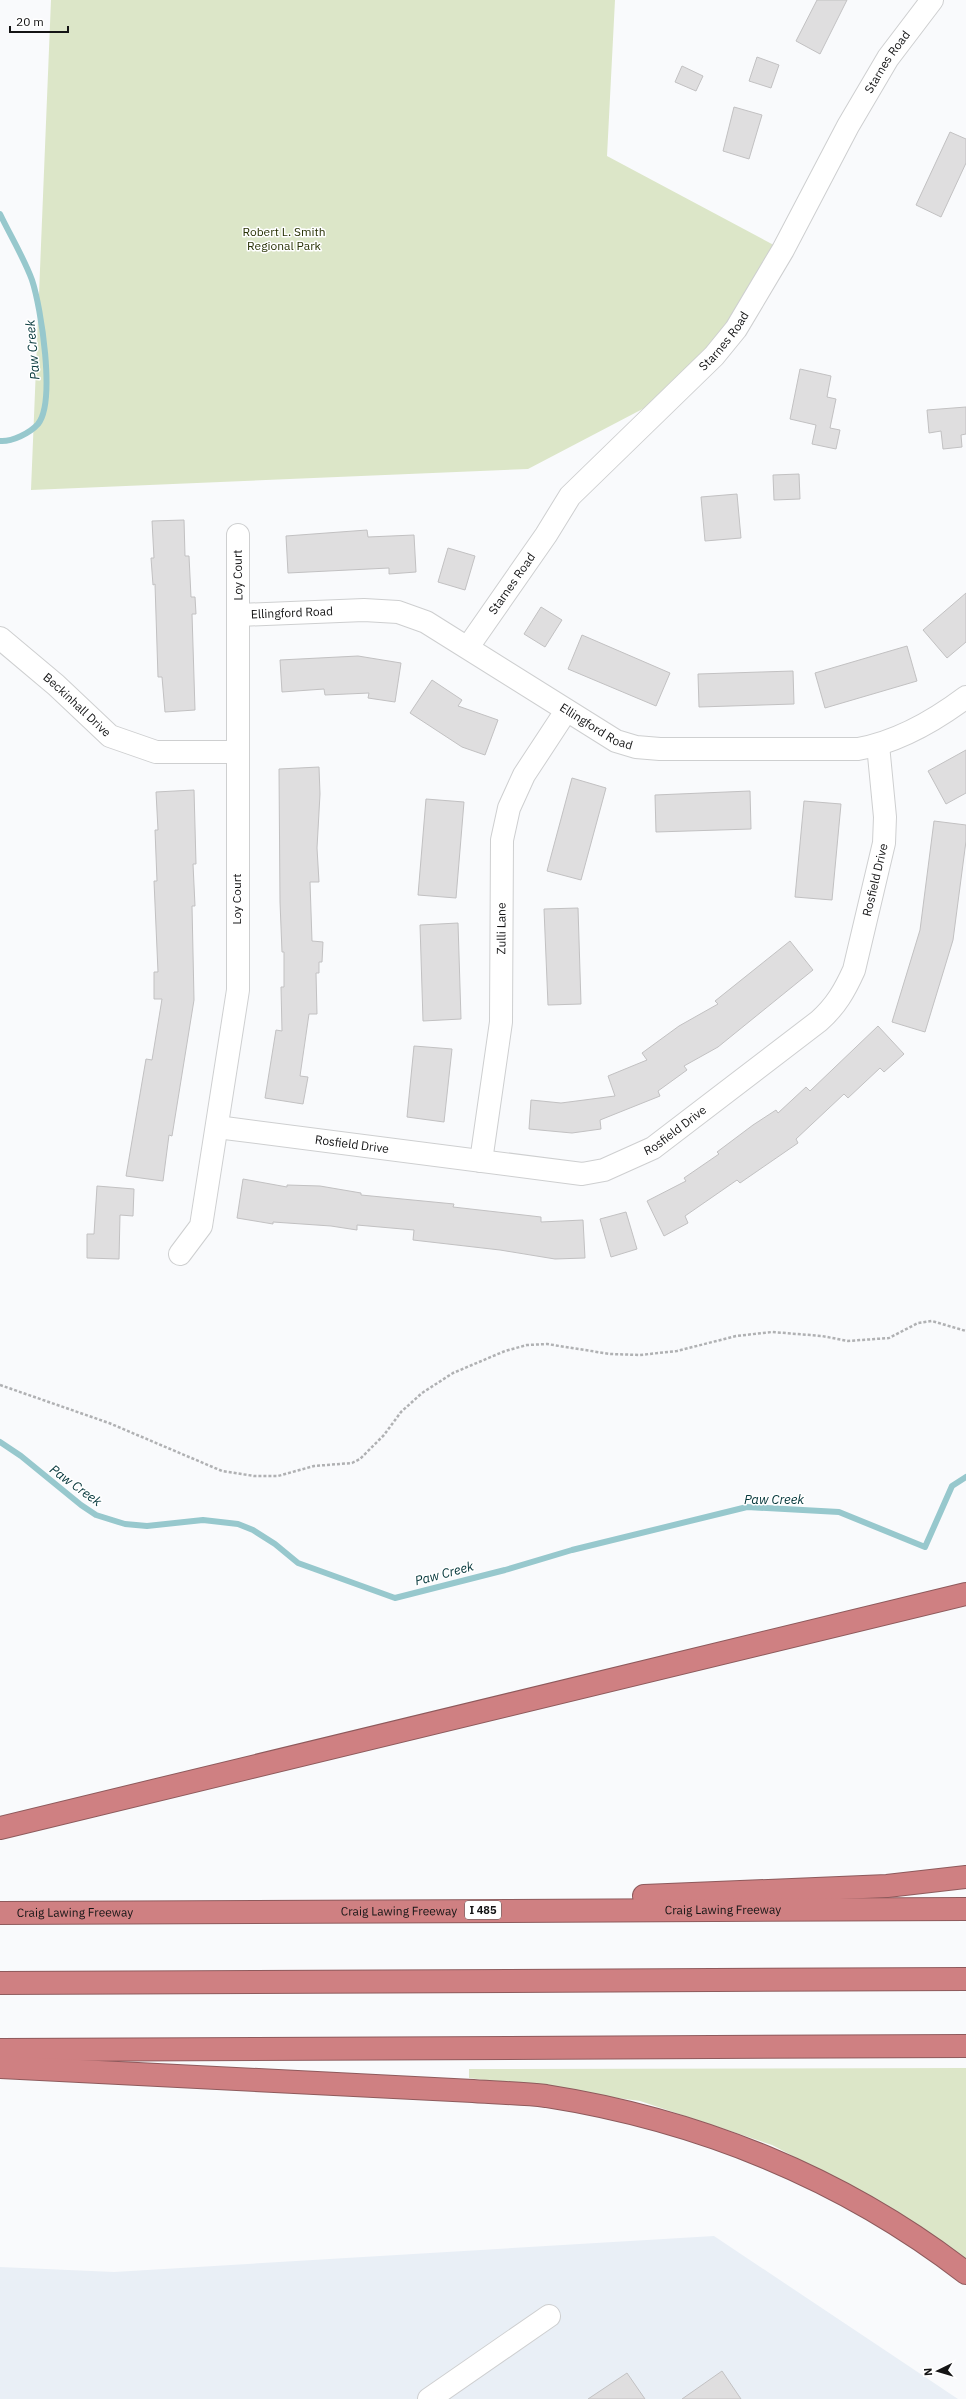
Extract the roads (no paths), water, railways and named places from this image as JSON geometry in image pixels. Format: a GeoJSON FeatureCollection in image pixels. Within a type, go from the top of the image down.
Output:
{"type":"FeatureCollection","features":[{"type":"Feature","properties":{"kind":"highway"},"geometry":{"type":"LineString","coordinates":[[0,1828],[966,1594]]}},
{"type":"Feature","properties":{"kind":"highway"},"geometry":{"type":"LineString","coordinates":[[403,1910],[769,1889],[887,1886],[966,1877]]}},
{"type":"Feature","properties":{"kind":"highway","name":"Craig Lawing Freeway"},"geometry":{"type":"LineString","coordinates":[[0,1913],[403,1910],[966,1909]]}},
{"type":"Feature","properties":{"kind":"highway"},"geometry":{"type":"LineString","coordinates":[[0,1983],[966,1979]]}},
{"type":"Feature","properties":{"kind":"highway"},"geometry":{"type":"LineString","coordinates":[[0,2050],[966,2046]]}},
{"type":"Feature","properties":{"kind":"highway"},"geometry":{"type":"LineString","coordinates":[[0,2067],[545,2096],[618,2110],[682,2126],[745,2148],[800,2173],[854,2200],[926,2242],[966,2273]]}},
{"type":"Feature","properties":{"kind":"street","name":"Starnes Road"},"geometry":{"type":"LineString","coordinates":[[468,647],[546,535],[570,496],[714,356],[736,329],[783,250],[848,126],[888,58],[932,0]]}},
{"type":"Feature","properties":{"kind":"street","name":"Loy Court"},"geometry":{"type":"LineString","coordinates":[[180,1254],[201,1226],[238,990],[238,535]]}},
{"type":"Feature","properties":{"kind":"street","name":"Ellingford Road"},"geometry":{"type":"LineString","coordinates":[[239,614],[364,610],[398,612],[426,622],[616,741],[652,748],[816,751],[858,749],[878,746],[941,716],[966,697]]}},
{"type":"Feature","properties":{"kind":"street","name":"Beckinhall Drive"},"geometry":{"type":"LineString","coordinates":[[0,638],[56,685],[110,736],[156,752],[237,752]]}},
{"type":"Feature","properties":{"kind":"street","name":"Zulli Lane"},"geometry":{"type":"LineString","coordinates":[[481,1161],[501,1022],[502,840],[509,808],[524,775],[566,711]]}},
{"type":"Feature","properties":{"kind":"street","name":"Rosfield Drive"},"geometry":{"type":"LineString","coordinates":[[217,1127],[582,1174],[604,1170],[625,1162],[653,1148],[833,1009],[854,970],[881,862],[885,817],[878,746]]}},
{"type":"Feature","properties":{"kind":"street"},"geometry":{"type":"LineString","coordinates":[[429,2399],[548,2316]]}},
{"type":"Feature","properties":{"kind":"waterway","name":"Paw Creek"},"geometry":{"type":"LineString","coordinates":[[0,214],[29,272],[36,293],[43,332],[46,376],[46,396],[43,413],[38,424],[30,431],[20,436],[10,440],[0,441]]}},
{"type":"Feature","properties":{"kind":"waterway","name":"Paw Creek"},"geometry":{"type":"LineString","coordinates":[[0,1442],[21,1456],[81,1505],[96,1515],[125,1524],[147,1526],[203,1520],[238,1524],[253,1530],[275,1544],[298,1563],[395,1598],[505,1570],[572,1550],[747,1507],[839,1512],[925,1547],[952,1486],[966,1477]]}},
{"type":"Feature","properties":{"kind":"park label","name":"Robert L. Smith Regional Park"},"geometry":{"type":"Point","coordinates":[284,239]}}]}
